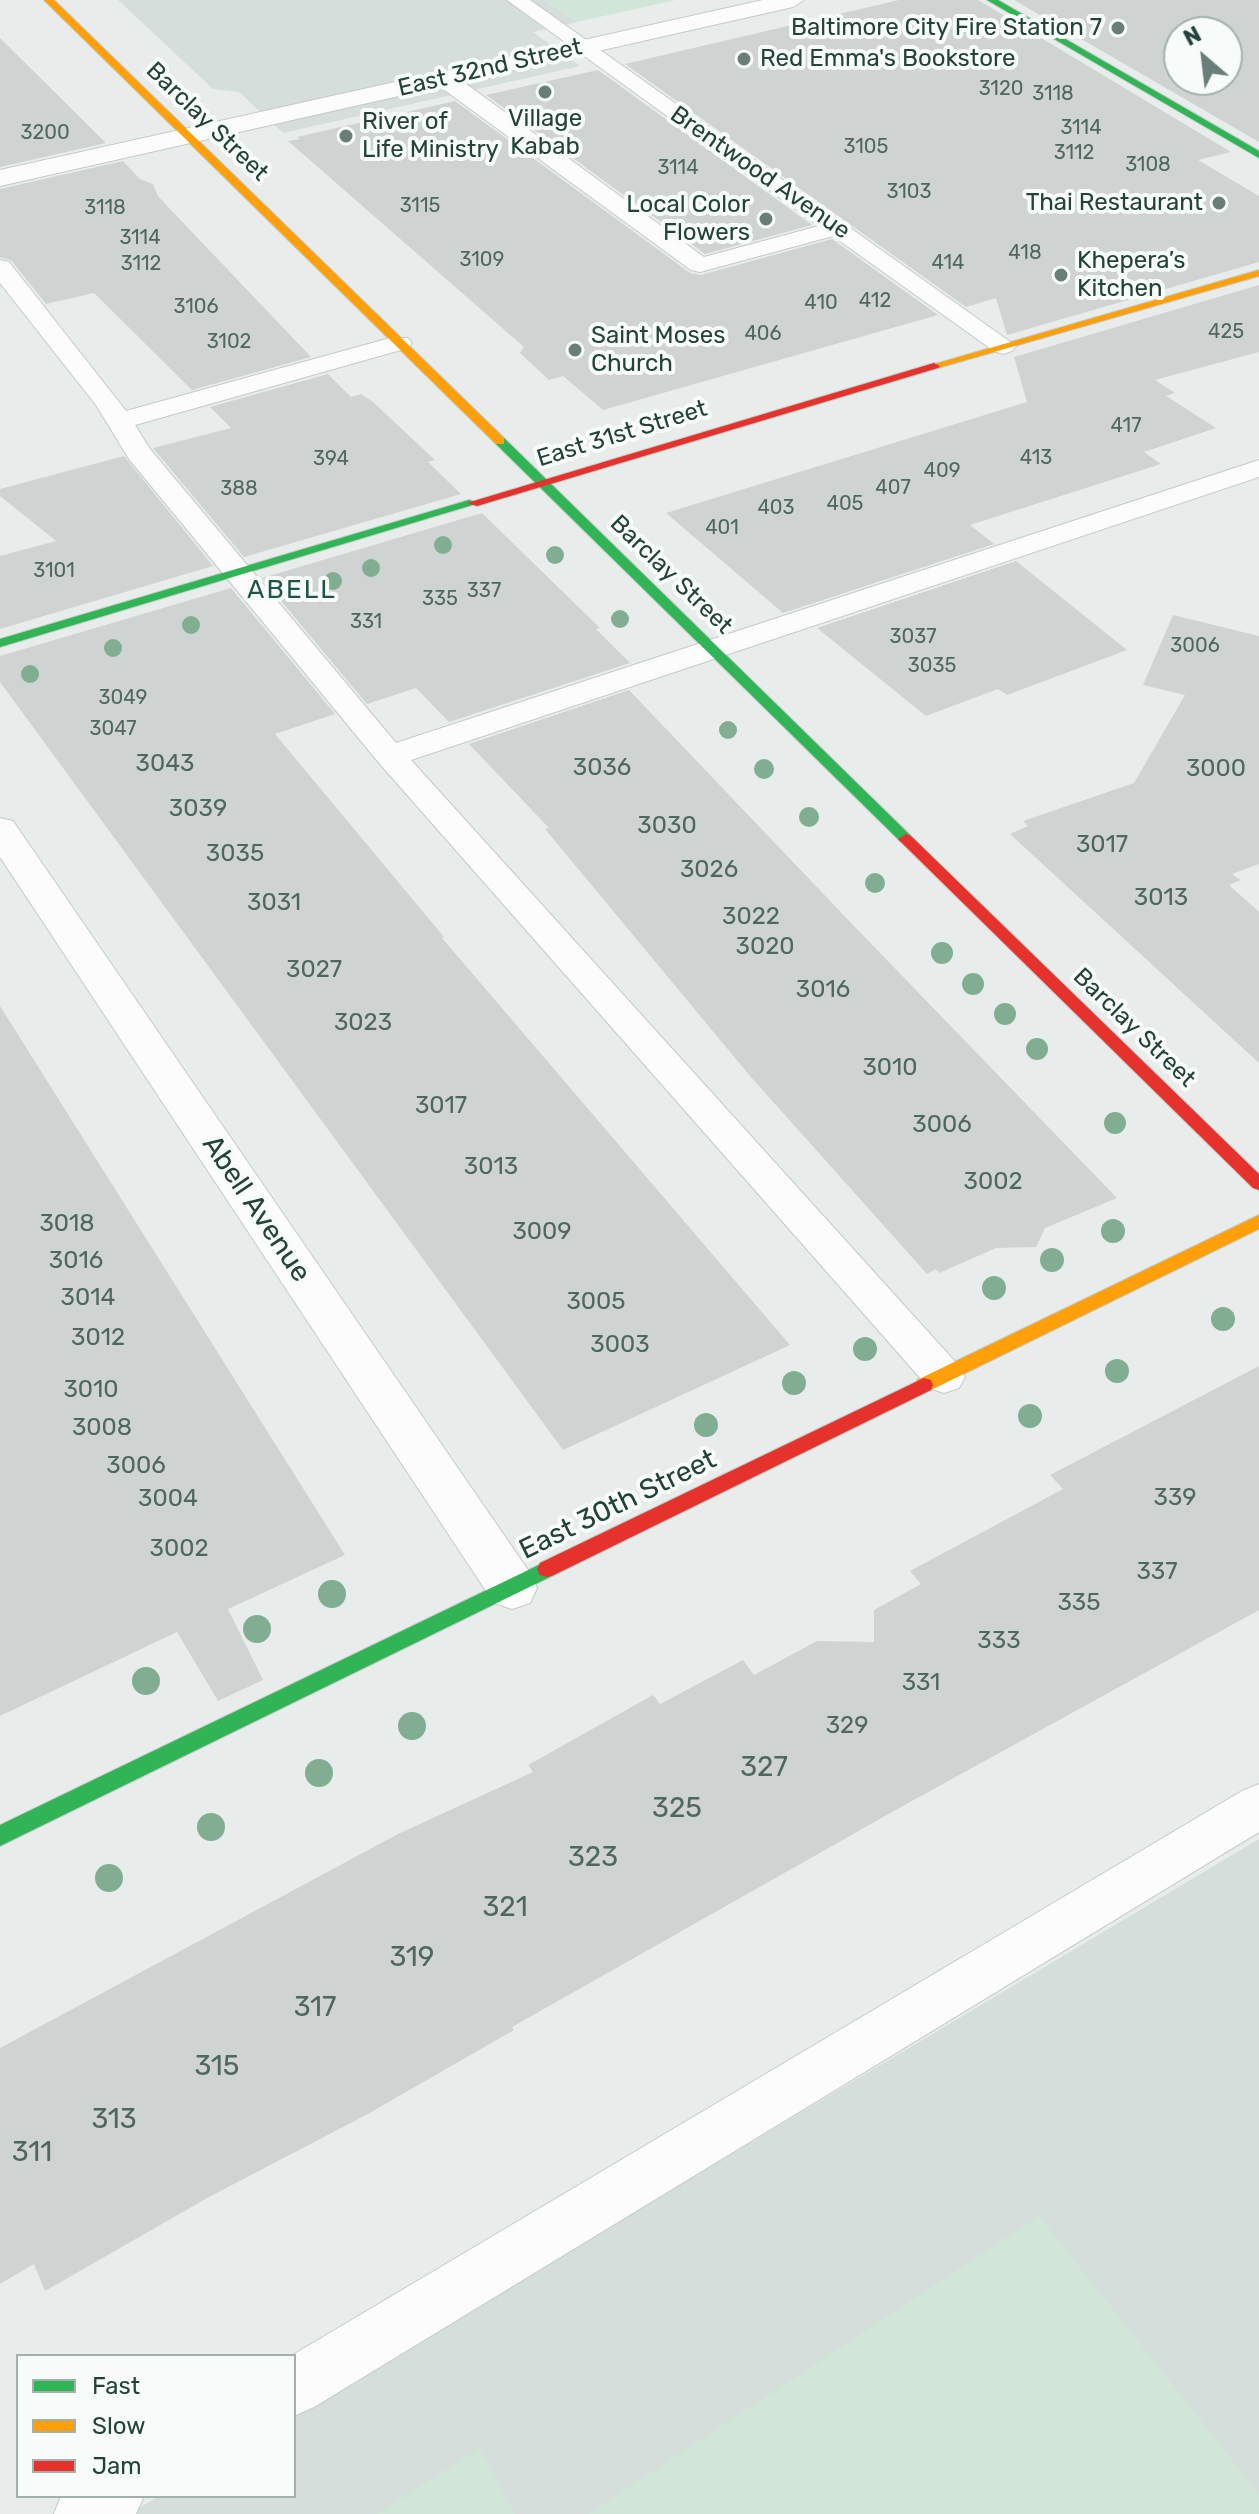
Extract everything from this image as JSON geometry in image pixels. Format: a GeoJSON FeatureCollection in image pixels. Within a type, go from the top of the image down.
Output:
{"type":"FeatureCollection","features":[{"type":"Feature","properties":{"kind":"street","name":"Barclay Street"},"geometry":{"type":"LineString","coordinates":[[49,0],[1259,1184]]}},
{"type":"Feature","properties":{"kind":"street","name":"East 32nd Street"},"geometry":{"type":"LineString","coordinates":[[0,178],[793,0]]}},
{"type":"Feature","properties":{"kind":"street"},"geometry":{"type":"LineString","coordinates":[[992,0],[1259,155]]}},
{"type":"Feature","properties":{"kind":"street","name":"East 31st Street"},"geometry":{"type":"LineString","coordinates":[[0,643],[1259,273]]}},
{"type":"Feature","properties":{"kind":"street","name":"Abell Avenue"},"geometry":{"type":"LineString","coordinates":[[0,829],[512,1588]]}},
{"type":"Feature","properties":{"kind":"street","name":"East 30th Street"},"geometry":{"type":"LineString","coordinates":[[0,1836],[1259,1221]]}},
{"type":"Feature","properties":{"kind":"lane","name":"Brentwood Avenue"},"geometry":{"type":"LineString","coordinates":[[517,0],[1003,346]]}},
{"type":"Feature","properties":{"kind":"lane"},"geometry":{"type":"LineString","coordinates":[[443,78],[700,265],[837,228]]}},
{"type":"Feature","properties":{"kind":"lane"},"geometry":{"type":"LineString","coordinates":[[0,267],[107,402],[139,453],[390,756],[944,1377]]}},
{"type":"Feature","properties":{"kind":"lane"},"geometry":{"type":"LineString","coordinates":[[118,421],[399,343]]}},
{"type":"Feature","properties":{"kind":"lane"},"geometry":{"type":"LineString","coordinates":[[390,756],[1259,468]]}},
{"type":"Feature","properties":{"kind":"lane"},"geometry":{"type":"LineString","coordinates":[[296,2386],[1259,1806]]}},
{"type":"Feature","properties":{"kind":"lane"},"geometry":{"type":"LineString","coordinates":[[84,2514],[111,2498]]}},
{"type":"Feature","properties":{"kind":"shaded area"},"geometry":{"type":"Polygon","coordinates":[[[118,0],[544,0],[577,22],[533,32],[580,66],[283,133],[239,92],[213,89],[118,0]]]}},
{"type":"Feature","properties":{"kind":"shaded area"},"geometry":{"type":"Polygon","coordinates":[[[1259,1839],[1259,2514],[129,2514],[156,2498],[296,2498],[296,2414],[1259,1839]]]}},
{"type":"Feature","properties":{"kind":"green space"},"geometry":{"type":"Polygon","coordinates":[[[544,0],[676,0],[577,22],[544,0]]]}},
{"type":"Feature","properties":{"kind":"green space"},"geometry":{"type":"Polygon","coordinates":[[[1039,2216],[1259,2494],[1259,2514],[589,2514],[1039,2216]]]}},
{"type":"Feature","properties":{"kind":"green space"},"geometry":{"type":"Polygon","coordinates":[[[479,2449],[515,2514],[377,2514],[479,2449]]]}},
{"type":"Feature","properties":{"kind":"building"},"geometry":{"type":"Polygon","coordinates":[[[899,0],[978,0],[1231,152],[1198,160],[1259,196],[1259,262],[1007,335],[996,298],[966,307],[625,64],[899,0]]]}},
{"type":"Feature","properties":{"kind":"building"},"geometry":{"type":"Polygon","coordinates":[[[1014,0],[1259,0],[1259,142],[1180,96],[1243,96],[1243,16],[1163,16],[1163,86],[1014,0]]]}},
{"type":"Feature","properties":{"kind":"building"},"geometry":{"type":"Polygon","coordinates":[[[0,38],[103,140],[106,143],[0,167],[0,38]]]}},
{"type":"Feature","properties":{"kind":"building"},"geometry":{"type":"Polygon","coordinates":[[[598,70],[812,225],[705,254],[486,95],[598,70]]]}},
{"type":"Feature","properties":{"kind":"building"},"geometry":{"type":"Polygon","coordinates":[[[455,101],[690,273],[701,275],[832,239],[938,315],[603,410],[563,376],[549,380],[520,353],[524,347],[288,141],[455,101]]]}},
{"type":"Feature","properties":{"kind":"building"},"geometry":{"type":"Polygon","coordinates":[[[123,161],[140,179],[153,184],[158,196],[311,357],[192,390],[94,293],[46,304],[11,260],[0,257],[0,189],[123,161]]]}},
{"type":"Feature","properties":{"kind":"building"},"geometry":{"type":"Polygon","coordinates":[[[1259,285],[1259,352],[1155,380],[1175,393],[1166,396],[1216,428],[1144,452],[1161,464],[970,525],[994,544],[783,613],[666,513],[1027,402],[1014,357],[1259,285]]]}},
{"type":"Feature","properties":{"kind":"building"},"geometry":{"type":"Polygon","coordinates":[[[328,374],[351,397],[361,394],[373,402],[435,460],[428,462],[461,494],[244,557],[153,448],[231,428],[210,407],[328,374]]]}},
{"type":"Feature","properties":{"kind":"building"},"geometry":{"type":"Polygon","coordinates":[[[124,456],[213,566],[0,629],[0,556],[56,541],[0,496],[0,489],[124,456]]]}},
{"type":"Feature","properties":{"kind":"building"},"geometry":{"type":"Polygon","coordinates":[[[482,513],[600,628],[596,629],[630,663],[449,722],[416,688],[367,704],[262,578],[482,513]]]}},
{"type":"Feature","properties":{"kind":"building"},"geometry":{"type":"Polygon","coordinates":[[[1016,561],[1127,650],[1007,695],[998,689],[926,716],[817,628],[1016,561]]]}},
{"type":"Feature","properties":{"kind":"building"},"geometry":{"type":"Polygon","coordinates":[[[231,588],[335,714],[275,734],[442,938],[790,1345],[563,1450],[0,682],[0,656],[231,588]]]}},
{"type":"Feature","properties":{"kind":"building"},"geometry":{"type":"Polygon","coordinates":[[[1173,615],[1259,636],[1259,864],[1232,874],[1241,880],[1229,885],[1259,912],[1259,1063],[1010,834],[1028,826],[1023,821],[1134,783],[1185,695],[1143,685],[1173,615]]]}},
{"type":"Feature","properties":{"kind":"building"},"geometry":{"type":"Polygon","coordinates":[[[629,690],[1117,1198],[1045,1228],[1036,1247],[996,1248],[939,1273],[936,1269],[927,1274],[750,1076],[545,829],[549,828],[469,744],[629,690]]]}},
{"type":"Feature","properties":{"kind":"building"},"geometry":{"type":"Polygon","coordinates":[[[0,1006],[345,1555],[228,1609],[263,1680],[218,1701],[177,1632],[0,1716],[0,1006]]]}},
{"type":"Feature","properties":{"kind":"building"},"geometry":{"type":"Polygon","coordinates":[[[1259,1366],[1259,1610],[901,1807],[512,2027],[514,2030],[366,2115],[209,2197],[45,2291],[34,2264],[0,2284],[0,2048],[398,1834],[533,1772],[528,1765],[653,1695],[660,1704],[743,1660],[754,1675],[817,1641],[874,1642],[874,1610],[921,1584],[910,1571],[1063,1489],[1050,1475],[1259,1366]]]}},
{"type":"Feature","properties":{"kind":"traffic: fast"},"geometry":{"type":"LineString","coordinates":[[992,0],[1259,155]]}},
{"type":"Feature","properties":{"kind":"traffic: fast"},"geometry":{"type":"LineString","coordinates":[[500,441],[906,839]]}},
{"type":"Feature","properties":{"kind":"traffic: fast"},"geometry":{"type":"LineString","coordinates":[[0,643],[473,503]]}},
{"type":"Feature","properties":{"kind":"traffic: fast"},"geometry":{"type":"LineString","coordinates":[[0,1836],[547,1569]]}},
{"type":"Feature","properties":{"kind":"traffic: slow"},"geometry":{"type":"LineString","coordinates":[[49,0],[500,441]]}},
{"type":"Feature","properties":{"kind":"traffic: slow"},"geometry":{"type":"LineString","coordinates":[[934,366],[1259,273]]}},
{"type":"Feature","properties":{"kind":"traffic: slow"},"geometry":{"type":"LineString","coordinates":[[924,1385],[1259,1221]]}},
{"type":"Feature","properties":{"kind":"traffic: jam"},"geometry":{"type":"LineString","coordinates":[[473,503],[934,366]]}},
{"type":"Feature","properties":{"kind":"traffic: jam"},"geometry":{"type":"LineString","coordinates":[[906,839],[1259,1184]]}},
{"type":"Feature","properties":{"kind":"traffic: jam"},"geometry":{"type":"LineString","coordinates":[[547,1569],[924,1385]]}},
{"type":"Feature","properties":{"kind":"place","name":"Baltimore City Fire Station 7"},"geometry":{"type":"Point","coordinates":[1118,28]}},
{"type":"Feature","properties":{"kind":"place","name":"Red Emma's Bookstore"},"geometry":{"type":"Point","coordinates":[744,59]}},
{"type":"Feature","properties":{"kind":"place","name":"Village Kabab"},"geometry":{"type":"Point","coordinates":[545,92]}},
{"type":"Feature","properties":{"kind":"place","name":"River of Life Ministry"},"geometry":{"type":"Point","coordinates":[346,136]}},
{"type":"Feature","properties":{"kind":"place","name":"Thai Restaurant"},"geometry":{"type":"Point","coordinates":[1219,203]}},
{"type":"Feature","properties":{"kind":"place","name":"Local Color Flowers"},"geometry":{"type":"Point","coordinates":[766,219]}},
{"type":"Feature","properties":{"kind":"place","name":"Khepera’s Kitchen"},"geometry":{"type":"Point","coordinates":[1061,275]}},
{"type":"Feature","properties":{"kind":"place","name":"Saint Moses Church"},"geometry":{"type":"Point","coordinates":[575,350]}},
{"type":"Feature","properties":{"kind":"district","name":"ABELL"},"geometry":{"type":"Point","coordinates":[292,590]}}]}
